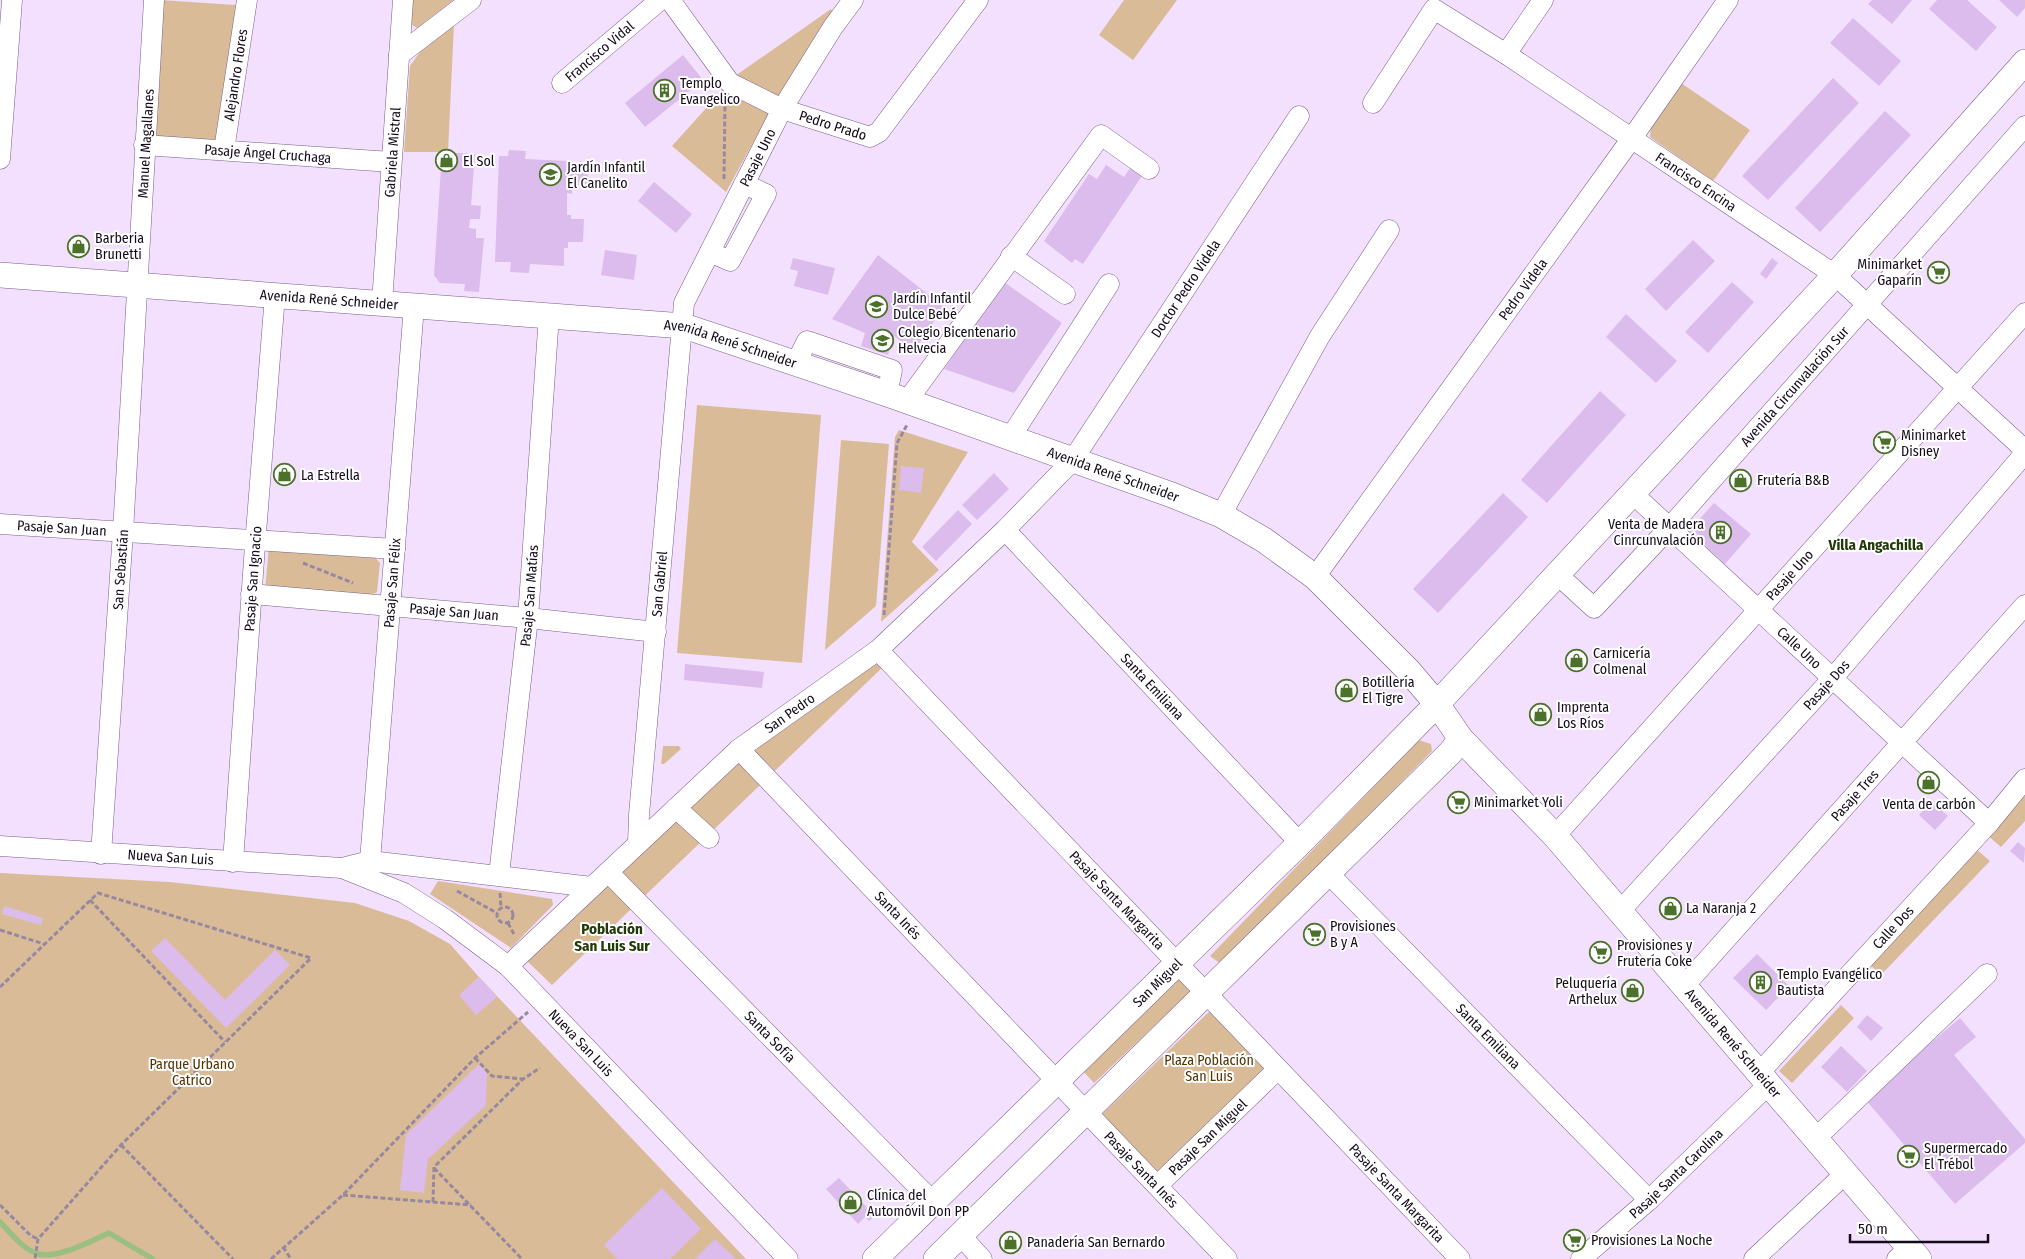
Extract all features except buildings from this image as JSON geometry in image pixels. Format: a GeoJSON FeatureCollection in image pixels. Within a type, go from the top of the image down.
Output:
{"type":"FeatureCollection","features":[{"type":"Feature","properties":{"kind":"main road"},"geometry":{"type":"LineString","coordinates":[[1437,704],[1835,275],[2025,62]]}},
{"type":"Feature","properties":{"kind":"main road","name":"Avenida René Schneider"},"geometry":{"type":"LineString","coordinates":[[0,275],[684,326],[796,363],[900,407],[1010,438],[1172,495],[1221,515],[1264,540],[1314,577],[1408,670],[1437,704],[1461,739],[1555,836],[1846,1174],[1908,1255]]}},
{"type":"Feature","properties":{"kind":"main road","name":"San Miguel"},"geometry":{"type":"LineString","coordinates":[[876,1259],[1056,1080],[1300,843],[1437,704]]}},
{"type":"Feature","properties":{"kind":"main road"},"geometry":{"type":"LineString","coordinates":[[936,1259],[1450,753],[1461,739]]}},
{"type":"Feature","properties":{"kind":"street"},"geometry":{"type":"LineString","coordinates":[[0,159],[12,0]]}},
{"type":"Feature","properties":{"kind":"street","name":"Manuel Magallanes"},"geometry":{"type":"LineString","coordinates":[[136,286],[154,0]]}},
{"type":"Feature","properties":{"kind":"street","name":"Alejandro Flores"},"geometry":{"type":"LineString","coordinates":[[224,150],[247,0]]}},
{"type":"Feature","properties":{"kind":"street","name":"Gabriela Mistral"},"geometry":{"type":"LineString","coordinates":[[382,303],[403,0]]}},
{"type":"Feature","properties":{"kind":"street"},"geometry":{"type":"LineString","coordinates":[[398,55],[471,0]]}},
{"type":"Feature","properties":{"kind":"street","name":"Francisco Vidal"},"geometry":{"type":"LineString","coordinates":[[562,83],[660,0]]}},
{"type":"Feature","properties":{"kind":"street","name":"Pedro Prado"},"geometry":{"type":"LineString","coordinates":[[670,0],[730,83],[782,109],[870,137],[879,132],[978,0]]}},
{"type":"Feature","properties":{"kind":"street","name":"Pasaje Uno"},"geometry":{"type":"LineString","coordinates":[[684,326],[684,304],[782,109],[833,27],[853,0]]}},
{"type":"Feature","properties":{"kind":"street"},"geometry":{"type":"LineString","coordinates":[[1506,54],[1543,0]]}},
{"type":"Feature","properties":{"kind":"street","name":"Pedro Videla"},"geometry":{"type":"LineString","coordinates":[[1314,577],[1632,138],[1728,0]]}},
{"type":"Feature","properties":{"kind":"street","name":"Francisco Encina"},"geometry":{"type":"LineString","coordinates":[[1374,103],[1434,9],[1506,54],[1835,275],[2025,452]]}},
{"type":"Feature","properties":{"kind":"street","name":"Doctor Pedro Videla"},"geometry":{"type":"LineString","coordinates":[[1072,461],[1299,116]]}},
{"type":"Feature","properties":{"kind":"street","name":"Avenida Circunvalación Sur"},"geometry":{"type":"LineString","coordinates":[[1558,575],[1594,608],[1670,527],[2025,126]]}},
{"type":"Feature","properties":{"kind":"street"},"geometry":{"type":"LineString","coordinates":[[900,407],[1102,135],[1149,169]]}},
{"type":"Feature","properties":{"kind":"street","name":"Pasaje Ángel Cruchaga"},"geometry":{"type":"LineString","coordinates":[[144,145],[391,162]]}},
{"type":"Feature","properties":{"kind":"street"},"geometry":{"type":"LineString","coordinates":[[710,252],[730,262],[766,194],[744,184]]}},
{"type":"Feature","properties":{"kind":"street"},"geometry":{"type":"LineString","coordinates":[[1221,515],[1320,336],[1389,230]]}},
{"type":"Feature","properties":{"kind":"street"},"geometry":{"type":"LineString","coordinates":[[1011,256],[1065,294]]}},
{"type":"Feature","properties":{"kind":"street"},"geometry":{"type":"LineString","coordinates":[[1010,438],[1109,284]]}},
{"type":"Feature","properties":{"kind":"street","name":"San Sebastián"},"geometry":{"type":"LineString","coordinates":[[101,854],[123,532],[136,286]]}},
{"type":"Feature","properties":{"kind":"street","name":"Pasaje San Ignacio"},"geometry":{"type":"LineString","coordinates":[[233,862],[255,540],[275,295]]}},
{"type":"Feature","properties":{"kind":"street","name":"Pasaje San Félix"},"geometry":{"type":"LineString","coordinates":[[370,861],[414,306]]}},
{"type":"Feature","properties":{"kind":"street","name":"Pasaje Uno"},"geometry":{"type":"LineString","coordinates":[[1555,836],[2025,313]]}},
{"type":"Feature","properties":{"kind":"street","name":"Pasaje San Matías"},"geometry":{"type":"LineString","coordinates":[[499,875],[528,618],[549,315]]}},
{"type":"Feature","properties":{"kind":"street","name":"San Gabriel"},"geometry":{"type":"LineString","coordinates":[[638,843],[684,326]]}},
{"type":"Feature","properties":{"kind":"street","name":"Pasaje Dos"},"geometry":{"type":"LineString","coordinates":[[1620,911],[1832,679],[2025,452]]}},
{"type":"Feature","properties":{"kind":"street","name":"San Pedro"},"geometry":{"type":"LineString","coordinates":[[508,966],[739,749],[878,650],[1005,530],[1072,461]]}},
{"type":"Feature","properties":{"kind":"street","name":"Calle Uno"},"geometry":{"type":"LineString","coordinates":[[1632,493],[1989,823]]}},
{"type":"Feature","properties":{"kind":"street","name":"Pasaje San Juan"},"geometry":{"type":"LineString","coordinates":[[0,524],[394,548]]}},
{"type":"Feature","properties":{"kind":"street","name":"Santa Emiliana"},"geometry":{"type":"LineString","coordinates":[[1005,530],[1300,843]]}},
{"type":"Feature","properties":{"kind":"street","name":"Pasaje San Juan"},"geometry":{"type":"LineString","coordinates":[[252,594],[528,618],[656,632]]}},
{"type":"Feature","properties":{"kind":"street","name":"Pasaje Tres"},"geometry":{"type":"LineString","coordinates":[[1684,986],[2025,605]]}},
{"type":"Feature","properties":{"kind":"street","name":"Pasaje Santa Margarita"},"geometry":{"type":"LineString","coordinates":[[878,650],[1178,961],[1206,993],[1460,1259]]}},
{"type":"Feature","properties":{"kind":"street","name":"Santa Inés"},"geometry":{"type":"LineString","coordinates":[[739,749],[1056,1080]]}},
{"type":"Feature","properties":{"kind":"street","name":"Calle Dos"},"geometry":{"type":"LineString","coordinates":[[1764,1079],[2025,780]]}},
{"type":"Feature","properties":{"kind":"street"},"geometry":{"type":"LineString","coordinates":[[676,808],[709,838]]}},
{"type":"Feature","properties":{"kind":"street","name":"Nueva San Luis"},"geometry":{"type":"LineString","coordinates":[[0,846],[342,868],[370,861],[592,887]]}},
{"type":"Feature","properties":{"kind":"street","name":"Nueva San Luis"},"geometry":{"type":"LineString","coordinates":[[342,868],[404,893],[508,966],[788,1259]]}},
{"type":"Feature","properties":{"kind":"street","name":"Santa Sofía"},"geometry":{"type":"LineString","coordinates":[[608,872],[933,1202]]}},
{"type":"Feature","properties":{"kind":"street","name":"Santa Emiliana"},"geometry":{"type":"LineString","coordinates":[[1328,873],[1649,1200]]}},
{"type":"Feature","properties":{"kind":"street"},"geometry":{"type":"LineString","coordinates":[[1815,1139],[1987,974]]}},
{"type":"Feature","properties":{"kind":"street","name":"Pasaje San Miguel"},"geometry":{"type":"LineString","coordinates":[[1158,1185],[1278,1069]]}},
{"type":"Feature","properties":{"kind":"street","name":"Pasaje Santa Carolina"},"geometry":{"type":"LineString","coordinates":[[1581,1259],[1649,1200],[1764,1079]]}},
{"type":"Feature","properties":{"kind":"street","name":"Pasaje Santa Inés"},"geometry":{"type":"LineString","coordinates":[[1056,1080],[1227,1259]]}},
{"type":"Feature","properties":{"kind":"street"},"geometry":{"type":"LineString","coordinates":[[1754,1259],[1846,1174]]}},
{"type":"Feature","properties":{"kind":"street"},"geometry":{"type":"LineString","coordinates":[[960,1235],[982,1259]]}},
{"type":"Feature","properties":{"kind":"path"},"geometry":{"type":"LineString","coordinates":[[730,83],[725,95],[723,142],[724,177],[730,212]]}},
{"type":"Feature","properties":{"kind":"path"},"geometry":{"type":"LineString","coordinates":[[884,615],[900,407]]}},
{"type":"Feature","properties":{"kind":"path"},"geometry":{"type":"LineString","coordinates":[[298,562],[360,586]]}},
{"type":"Feature","properties":{"kind":"path"},"geometry":{"type":"LineString","coordinates":[[439,869],[458,892],[497,913]]}},
{"type":"Feature","properties":{"kind":"path"},"geometry":{"type":"LineString","coordinates":[[0,987],[98,894],[311,958],[121,1145],[38,1241],[35,1259]]}},
{"type":"Feature","properties":{"kind":"path"},"geometry":{"type":"LineString","coordinates":[[90,900],[225,1042]]}},
{"type":"Feature","properties":{"kind":"path"},"geometry":{"type":"LineString","coordinates":[[506,907],[512,912],[513,917],[510,922],[502,924],[498,920],[497,913],[501,908],[506,907]]}},
{"type":"Feature","properties":{"kind":"path"},"geometry":{"type":"LineString","coordinates":[[0,930],[45,944]]}},
{"type":"Feature","properties":{"kind":"path"},"geometry":{"type":"LineString","coordinates":[[523,1004],[536,1016]]}},
{"type":"Feature","properties":{"kind":"path"},"geometry":{"type":"LineString","coordinates":[[271,1259],[282,1247],[343,1195],[475,1058],[530,1010]]}},
{"type":"Feature","properties":{"kind":"path"},"geometry":{"type":"LineString","coordinates":[[475,1058],[492,1076],[523,1079]]}},
{"type":"Feature","properties":{"kind":"path"},"geometry":{"type":"LineString","coordinates":[[433,1202],[434,1167],[523,1079],[540,1068]]}},
{"type":"Feature","properties":{"kind":"path"},"geometry":{"type":"LineString","coordinates":[[121,1145],[233,1259]]}},
{"type":"Feature","properties":{"kind":"path"},"geometry":{"type":"LineString","coordinates":[[434,1167],[522,1259]]}},
{"type":"Feature","properties":{"kind":"path"},"geometry":{"type":"LineString","coordinates":[[343,1195],[471,1205]]}},
{"type":"Feature","properties":{"kind":"path"},"geometry":{"type":"LineString","coordinates":[[0,1205],[38,1241]]}},
{"type":"Feature","properties":{"kind":"path"},"geometry":{"type":"LineString","coordinates":[[282,1247],[291,1259]]}},
{"type":"Feature","properties":{"kind":"green space"},"geometry":{"type":"Polygon","coordinates":[[[160,0],[236,5],[218,141],[151,137],[160,0]]]}},
{"type":"Feature","properties":{"kind":"green space"},"geometry":{"type":"Polygon","coordinates":[[[410,0],[453,0],[417,28],[408,22],[410,0]]]}},
{"type":"Feature","properties":{"kind":"green space"},"geometry":{"type":"Polygon","coordinates":[[[1124,0],[1177,0],[1133,60],[1099,35],[1124,0]]]}},
{"type":"Feature","properties":{"kind":"green space"},"geometry":{"type":"Polygon","coordinates":[[[831,9],[833,13],[767,117],[726,192],[672,146],[735,76],[831,9]]]}},
{"type":"Feature","properties":{"kind":"green space"},"geometry":{"type":"Polygon","coordinates":[[[454,24],[448,152],[404,152],[410,66],[420,52],[454,24]]]}},
{"type":"Feature","properties":{"kind":"green space"},"geometry":{"type":"Polygon","coordinates":[[[1681,83],[1750,130],[1713,181],[1650,137],[1651,127],[1681,83]]]}},
{"type":"Feature","properties":{"kind":"green space"},"geometry":{"type":"Polygon","coordinates":[[[697,405],[821,415],[802,663],[677,653],[697,405]]]}},
{"type":"Feature","properties":{"kind":"green space"},"geometry":{"type":"Polygon","coordinates":[[[899,430],[968,452],[912,542],[939,570],[881,622],[895,437],[899,430]]]}},
{"type":"Feature","properties":{"kind":"green space"},"geometry":{"type":"Polygon","coordinates":[[[841,440],[889,444],[876,606],[825,650],[841,440]]]}},
{"type":"Feature","properties":{"kind":"green space"},"geometry":{"type":"Polygon","coordinates":[[[269,547],[372,554],[380,563],[377,592],[368,597],[265,589],[269,547]]]}},
{"type":"Feature","properties":{"kind":"green space"},"geometry":{"type":"Polygon","coordinates":[[[879,660],[885,665],[552,985],[527,961],[765,737],[879,660]]]}},
{"type":"Feature","properties":{"kind":"green space"},"geometry":{"type":"Polygon","coordinates":[[[1419,740],[1431,744],[1432,751],[1221,964],[1210,956],[1419,740]]]}},
{"type":"Feature","properties":{"kind":"green space"},"geometry":{"type":"Polygon","coordinates":[[[663,746],[679,746],[681,749],[664,764],[661,764],[663,746]]]}},
{"type":"Feature","properties":{"kind":"green space"},"geometry":{"type":"Polygon","coordinates":[[[2025,792],[2025,821],[2001,847],[1986,834],[2025,792]]]}},
{"type":"Feature","properties":{"kind":"green space"},"geometry":{"type":"Polygon","coordinates":[[[1976,849],[1990,861],[1881,975],[1868,963],[1976,849]]]}},
{"type":"Feature","properties":{"kind":"green space","name":"Parque Urbano Catrico"},"geometry":{"type":"Polygon","coordinates":[[[0,873],[170,882],[355,903],[409,921],[450,944],[746,1259],[0,1259],[0,873]]]}},
{"type":"Feature","properties":{"kind":"green space"},"geometry":{"type":"Polygon","coordinates":[[[438,881],[552,899],[553,905],[511,948],[430,894],[438,881]]]}},
{"type":"Feature","properties":{"kind":"green space"},"geometry":{"type":"Polygon","coordinates":[[[1179,979],[1191,991],[1094,1083],[1083,1071],[1179,979]]]}},
{"type":"Feature","properties":{"kind":"green space"},"geometry":{"type":"Polygon","coordinates":[[[1841,1005],[1854,1018],[1792,1083],[1779,1071],[1841,1005]]]}},
{"type":"Feature","properties":{"kind":"green space","name":"Plaza Población San Luis"},"geometry":{"type":"Polygon","coordinates":[[[1212,1009],[1270,1067],[1155,1175],[1098,1118],[1212,1009]]]}},
{"type":"Feature","properties":{"kind":"waterway"},"geometry":{"type":"LineString","coordinates":[[0,1222],[23,1245],[39,1254],[47,1255],[65,1252],[109,1233],[153,1259]]}},
{"type":"Feature","properties":{"kind":"place","name":"Templo Evangelico"},"geometry":{"type":"Point","coordinates":[664,91]}},
{"type":"Feature","properties":{"kind":"place","name":"El Sol"},"geometry":{"type":"Point","coordinates":[447,161]}},
{"type":"Feature","properties":{"kind":"place","name":"Jardín Infantil El Canelito"},"geometry":{"type":"Point","coordinates":[551,175]}},
{"type":"Feature","properties":{"kind":"place","name":"Barberia Brunetti"},"geometry":{"type":"Point","coordinates":[79,246]}},
{"type":"Feature","properties":{"kind":"place","name":"Minimarket Gaparín"},"geometry":{"type":"Point","coordinates":[1938,272]}},
{"type":"Feature","properties":{"kind":"place","name":"Jardín Infantil Dulce Bebé"},"geometry":{"type":"Point","coordinates":[877,306]}},
{"type":"Feature","properties":{"kind":"place","name":"Colegio Bicentenario Helvecia"},"geometry":{"type":"Point","coordinates":[882,340]}},
{"type":"Feature","properties":{"kind":"place","name":"Minimarket Disney"},"geometry":{"type":"Point","coordinates":[1885,443]}},
{"type":"Feature","properties":{"kind":"place","name":"La Estrella"},"geometry":{"type":"Point","coordinates":[285,475]}},
{"type":"Feature","properties":{"kind":"place","name":"Frutería B&B"},"geometry":{"type":"Point","coordinates":[1741,480]}},
{"type":"Feature","properties":{"kind":"place","name":"Venta de Madera Cinrcunvalación"},"geometry":{"type":"Point","coordinates":[1720,532]}},
{"type":"Feature","properties":{"kind":"place","name":"Carnicería Colmenal"},"geometry":{"type":"Point","coordinates":[1577,661]}},
{"type":"Feature","properties":{"kind":"place","name":"Botillería El Tigre"},"geometry":{"type":"Point","coordinates":[1346,690]}},
{"type":"Feature","properties":{"kind":"place","name":"Imprenta Los Ríos"},"geometry":{"type":"Point","coordinates":[1541,715]}},
{"type":"Feature","properties":{"kind":"place","name":"Venta de carbón"},"geometry":{"type":"Point","coordinates":[1929,782]}},
{"type":"Feature","properties":{"kind":"place","name":"Minimarket Yoli"},"geometry":{"type":"Point","coordinates":[1458,802]}},
{"type":"Feature","properties":{"kind":"place","name":"La Naranja 2"},"geometry":{"type":"Point","coordinates":[1670,908]}},
{"type":"Feature","properties":{"kind":"place","name":"Provisiones B y A"},"geometry":{"type":"Point","coordinates":[1314,934]}},
{"type":"Feature","properties":{"kind":"place","name":"Provisiones y Frutería Coke"},"geometry":{"type":"Point","coordinates":[1601,953]}},
{"type":"Feature","properties":{"kind":"place","name":"Templo Evangélico Bautista"},"geometry":{"type":"Point","coordinates":[1761,982]}},
{"type":"Feature","properties":{"kind":"place","name":"Peluquería Arthelux"},"geometry":{"type":"Point","coordinates":[1633,991]}},
{"type":"Feature","properties":{"kind":"place","name":"Supermercado El Trébol"},"geometry":{"type":"Point","coordinates":[1908,1156]}},
{"type":"Feature","properties":{"kind":"place","name":"Clínica del Automóvil Don PP"},"geometry":{"type":"Point","coordinates":[851,1203]}},
{"type":"Feature","properties":{"kind":"place","name":"Provisiones La Noche"},"geometry":{"type":"Point","coordinates":[1575,1240]}},
{"type":"Feature","properties":{"kind":"place","name":"Panadería San Bernardo"},"geometry":{"type":"Point","coordinates":[1011,1242]}},
{"type":"Feature","properties":{"kind":"district","name":"Villa Angachilla"},"geometry":{"type":"Point","coordinates":[1876,545]}},
{"type":"Feature","properties":{"kind":"district","name":"Población San Luis Sur"},"geometry":{"type":"Point","coordinates":[612,938]}}]}
